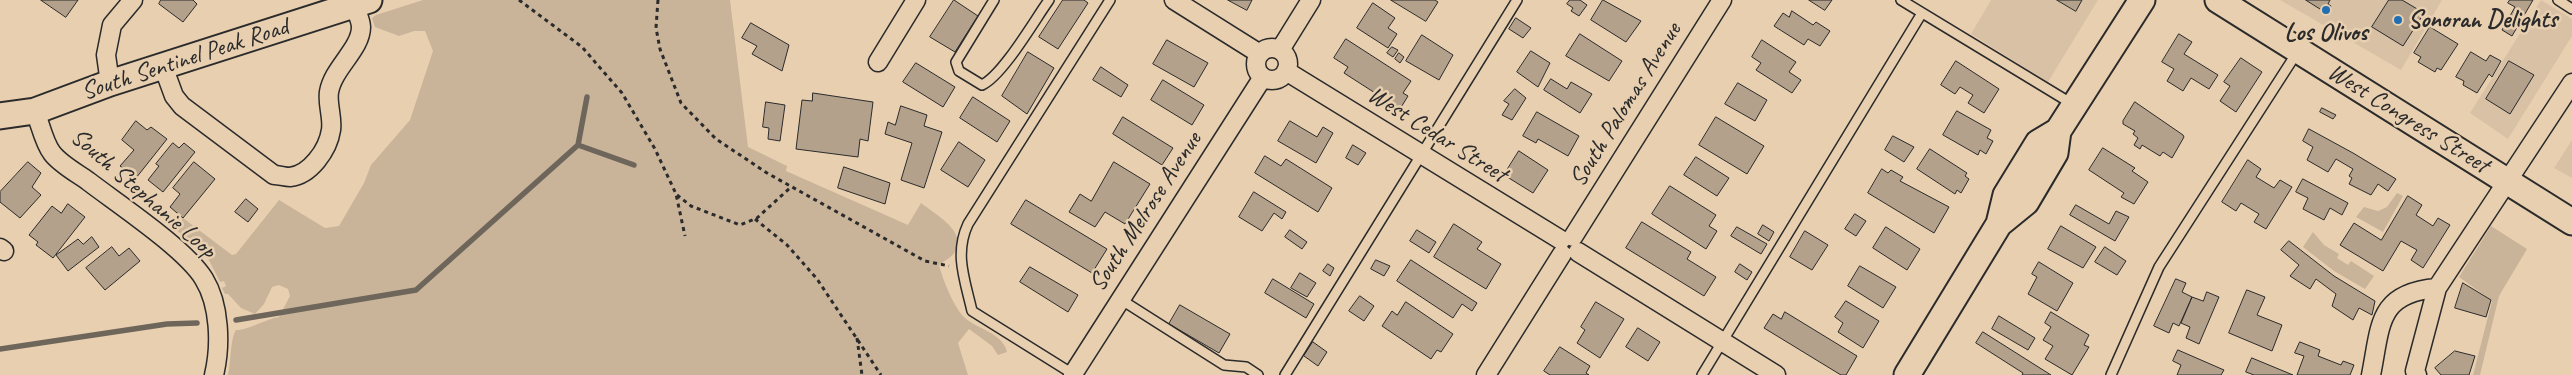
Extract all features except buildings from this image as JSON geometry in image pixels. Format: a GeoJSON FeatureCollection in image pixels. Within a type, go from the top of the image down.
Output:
{"type":"FeatureCollection","features":[{"type":"Feature","properties":{"kind":"main road"},"geometry":{"type":"LineString","coordinates":[[1907,375],[1999,224],[2026,202],[2055,153],[2058,131],[2142,0]]}},
{"type":"Feature","properties":{"kind":"main road","name":"West Congress Street"},"geometry":{"type":"LineString","coordinates":[[2218,0],[2572,222]]}},
{"type":"Feature","properties":{"kind":"main road","name":"South Sentinel Peak Road"},"geometry":{"type":"LineString","coordinates":[[0,116],[35,111],[110,83],[361,3]]}},
{"type":"Feature","properties":{"kind":"street"},"geometry":{"type":"LineString","coordinates":[[110,83],[106,55],[112,25],[133,0]]}},
{"type":"Feature","properties":{"kind":"street"},"geometry":{"type":"LineString","coordinates":[[878,62],[916,0]]}},
{"type":"Feature","properties":{"kind":"street"},"geometry":{"type":"LineString","coordinates":[[1174,0],[1260,54]]}},
{"type":"Feature","properties":{"kind":"street"},"geometry":{"type":"LineString","coordinates":[[1280,50],[1311,0]]}},
{"type":"Feature","properties":{"kind":"street","name":"South Palomas Avenue"},"geometry":{"type":"LineString","coordinates":[[1486,375],[1569,246],[1722,0]]}},
{"type":"Feature","properties":{"kind":"street"},"geometry":{"type":"LineString","coordinates":[[163,66],[174,96],[182,106],[274,175],[290,177],[303,173],[315,162],[325,147],[331,130],[329,92],[337,71],[358,41],[362,26],[361,3]]}},
{"type":"Feature","properties":{"kind":"street"},"geometry":{"type":"LineString","coordinates":[[1271,48],[1280,50],[1288,62],[1286,71],[1276,79],[1263,77],[1256,66],[1260,54],[1271,48]]}},
{"type":"Feature","properties":{"kind":"street","name":"West Cedar Street"},"geometry":{"type":"LineString","coordinates":[[1286,71],[1776,375]]}},
{"type":"Feature","properties":{"kind":"street","name":"South Melrose Avenue"},"geometry":{"type":"LineString","coordinates":[[1074,374],[1263,77]]}},
{"type":"Feature","properties":{"kind":"street"},"geometry":{"type":"LineString","coordinates":[[2417,375],[2415,370],[2437,288],[2572,83]]}},
{"type":"Feature","properties":{"kind":"street","name":"South Stephanie Loop"},"geometry":{"type":"LineString","coordinates":[[35,111],[52,153],[175,248],[194,266],[204,279],[211,296],[216,324],[218,350],[214,375]]}},
{"type":"Feature","properties":{"kind":"street"},"geometry":{"type":"LineString","coordinates":[[2371,375],[2382,320],[2395,300],[2415,290],[2437,288]]}},
{"type":"Feature","properties":{"kind":"lane"},"geometry":{"type":"LineString","coordinates":[[994,0],[956,62],[959,71],[982,85],[990,81],[1005,62],[1048,0]]}},
{"type":"Feature","properties":{"kind":"lane"},"geometry":{"type":"LineString","coordinates":[[1074,374],[972,311],[962,269],[961,240],[968,224],[1110,0]]}},
{"type":"Feature","properties":{"kind":"lane"},"geometry":{"type":"LineString","coordinates":[[1285,375],[1517,0]]}},
{"type":"Feature","properties":{"kind":"lane"},"geometry":{"type":"LineString","coordinates":[[1902,0],[2074,105]]}},
{"type":"Feature","properties":{"kind":"lane"},"geometry":{"type":"LineString","coordinates":[[2558,0],[2572,9]]}},
{"type":"Feature","properties":{"kind":"lane"},"geometry":{"type":"LineString","coordinates":[[1702,375],[1922,13]]}},
{"type":"Feature","properties":{"kind":"lane"},"geometry":{"type":"LineString","coordinates":[[2111,375],[2159,267],[2298,51]]}},
{"type":"Feature","properties":{"kind":"lane"},"geometry":{"type":"LineString","coordinates":[[1120,299],[1224,365],[1246,367],[1258,375]]}},
{"type":"Feature","properties":{"kind":"path"},"geometry":{"type":"LineString","coordinates":[[519,0],[582,47],[622,93],[655,149],[676,194],[685,236]]}},
{"type":"Feature","properties":{"kind":"path"},"geometry":{"type":"LineString","coordinates":[[658,0],[656,28],[660,49],[681,103],[716,139],[791,187],[925,261],[962,269]]}},
{"type":"Feature","properties":{"kind":"path"},"geometry":{"type":"LineString","coordinates":[[676,194],[691,206],[740,224],[755,219],[791,187]]}},
{"type":"Feature","properties":{"kind":"path"},"geometry":{"type":"LineString","coordinates":[[755,219],[786,245],[817,279],[881,375]]}},
{"type":"Feature","properties":{"kind":"path"},"geometry":{"type":"LineString","coordinates":[[857,337],[862,375]]}},
{"type":"Feature","properties":{"kind":"shaded area"},"geometry":{"type":"Polygon","coordinates":[[[423,0],[730,0],[748,147],[787,166],[786,171],[908,225],[921,203],[940,217],[952,229],[958,243],[953,255],[939,265],[953,301],[965,318],[1000,340],[1007,352],[998,355],[992,346],[969,329],[958,343],[968,375],[228,375],[236,330],[245,329],[279,317],[290,296],[288,289],[279,285],[272,287],[264,304],[255,314],[241,308],[228,294],[225,294],[222,288],[226,286],[224,281],[220,282],[207,256],[175,229],[183,218],[232,255],[236,254],[279,200],[325,228],[339,226],[364,183],[371,165],[410,120],[433,51],[425,31],[414,31],[399,36],[375,27],[372,18],[423,0]]]}},
{"type":"Feature","properties":{"kind":"shaded area"},"geometry":{"type":"Polygon","coordinates":[[[1991,0],[2098,0],[2048,82],[1971,34],[1991,0]]]}},
{"type":"Feature","properties":{"kind":"shaded area"},"geometry":{"type":"Polygon","coordinates":[[[2280,0],[2442,0],[2401,70],[2280,0]]]}},
{"type":"Feature","properties":{"kind":"shaded area"},"geometry":{"type":"Polygon","coordinates":[[[2541,0],[2572,19],[2572,36],[2508,139],[2470,113],[2541,0]]]}},
{"type":"Feature","properties":{"kind":"shaded area"},"geometry":{"type":"Polygon","coordinates":[[[2572,140],[2572,178],[2554,168],[2572,140]]]}},
{"type":"Feature","properties":{"kind":"shaded area"},"geometry":{"type":"Polygon","coordinates":[[[2397,193],[2403,196],[2383,232],[2356,217],[2364,207],[2378,211],[2387,207],[2397,193]]]}},
{"type":"Feature","properties":{"kind":"shaded area"},"geometry":{"type":"Polygon","coordinates":[[[2491,226],[2527,249],[2499,296],[2480,375],[2473,375],[2492,301],[2459,277],[2491,226]]]}},
{"type":"Feature","properties":{"kind":"shaded area"},"geometry":{"type":"Polygon","coordinates":[[[2313,232],[2324,245],[2339,254],[2337,258],[2348,265],[2351,261],[2374,276],[2365,289],[2334,271],[2303,247],[2313,232]]]}},
{"type":"Feature","properties":{"kind":"waterway"},"geometry":{"type":"LineString","coordinates":[[236,320],[416,290],[578,145],[587,97]]}},
{"type":"Feature","properties":{"kind":"waterway"},"geometry":{"type":"LineString","coordinates":[[578,145],[634,165]]}},
{"type":"Feature","properties":{"kind":"waterway"},"geometry":{"type":"LineString","coordinates":[[0,349],[167,324],[197,323]]}},
{"type":"Feature","properties":{"kind":"place","name":"Los Olivos"},"geometry":{"type":"Point","coordinates":[2326,10]}},
{"type":"Feature","properties":{"kind":"place","name":"Sonoran Delights"},"geometry":{"type":"Point","coordinates":[2398,20]}}]}
